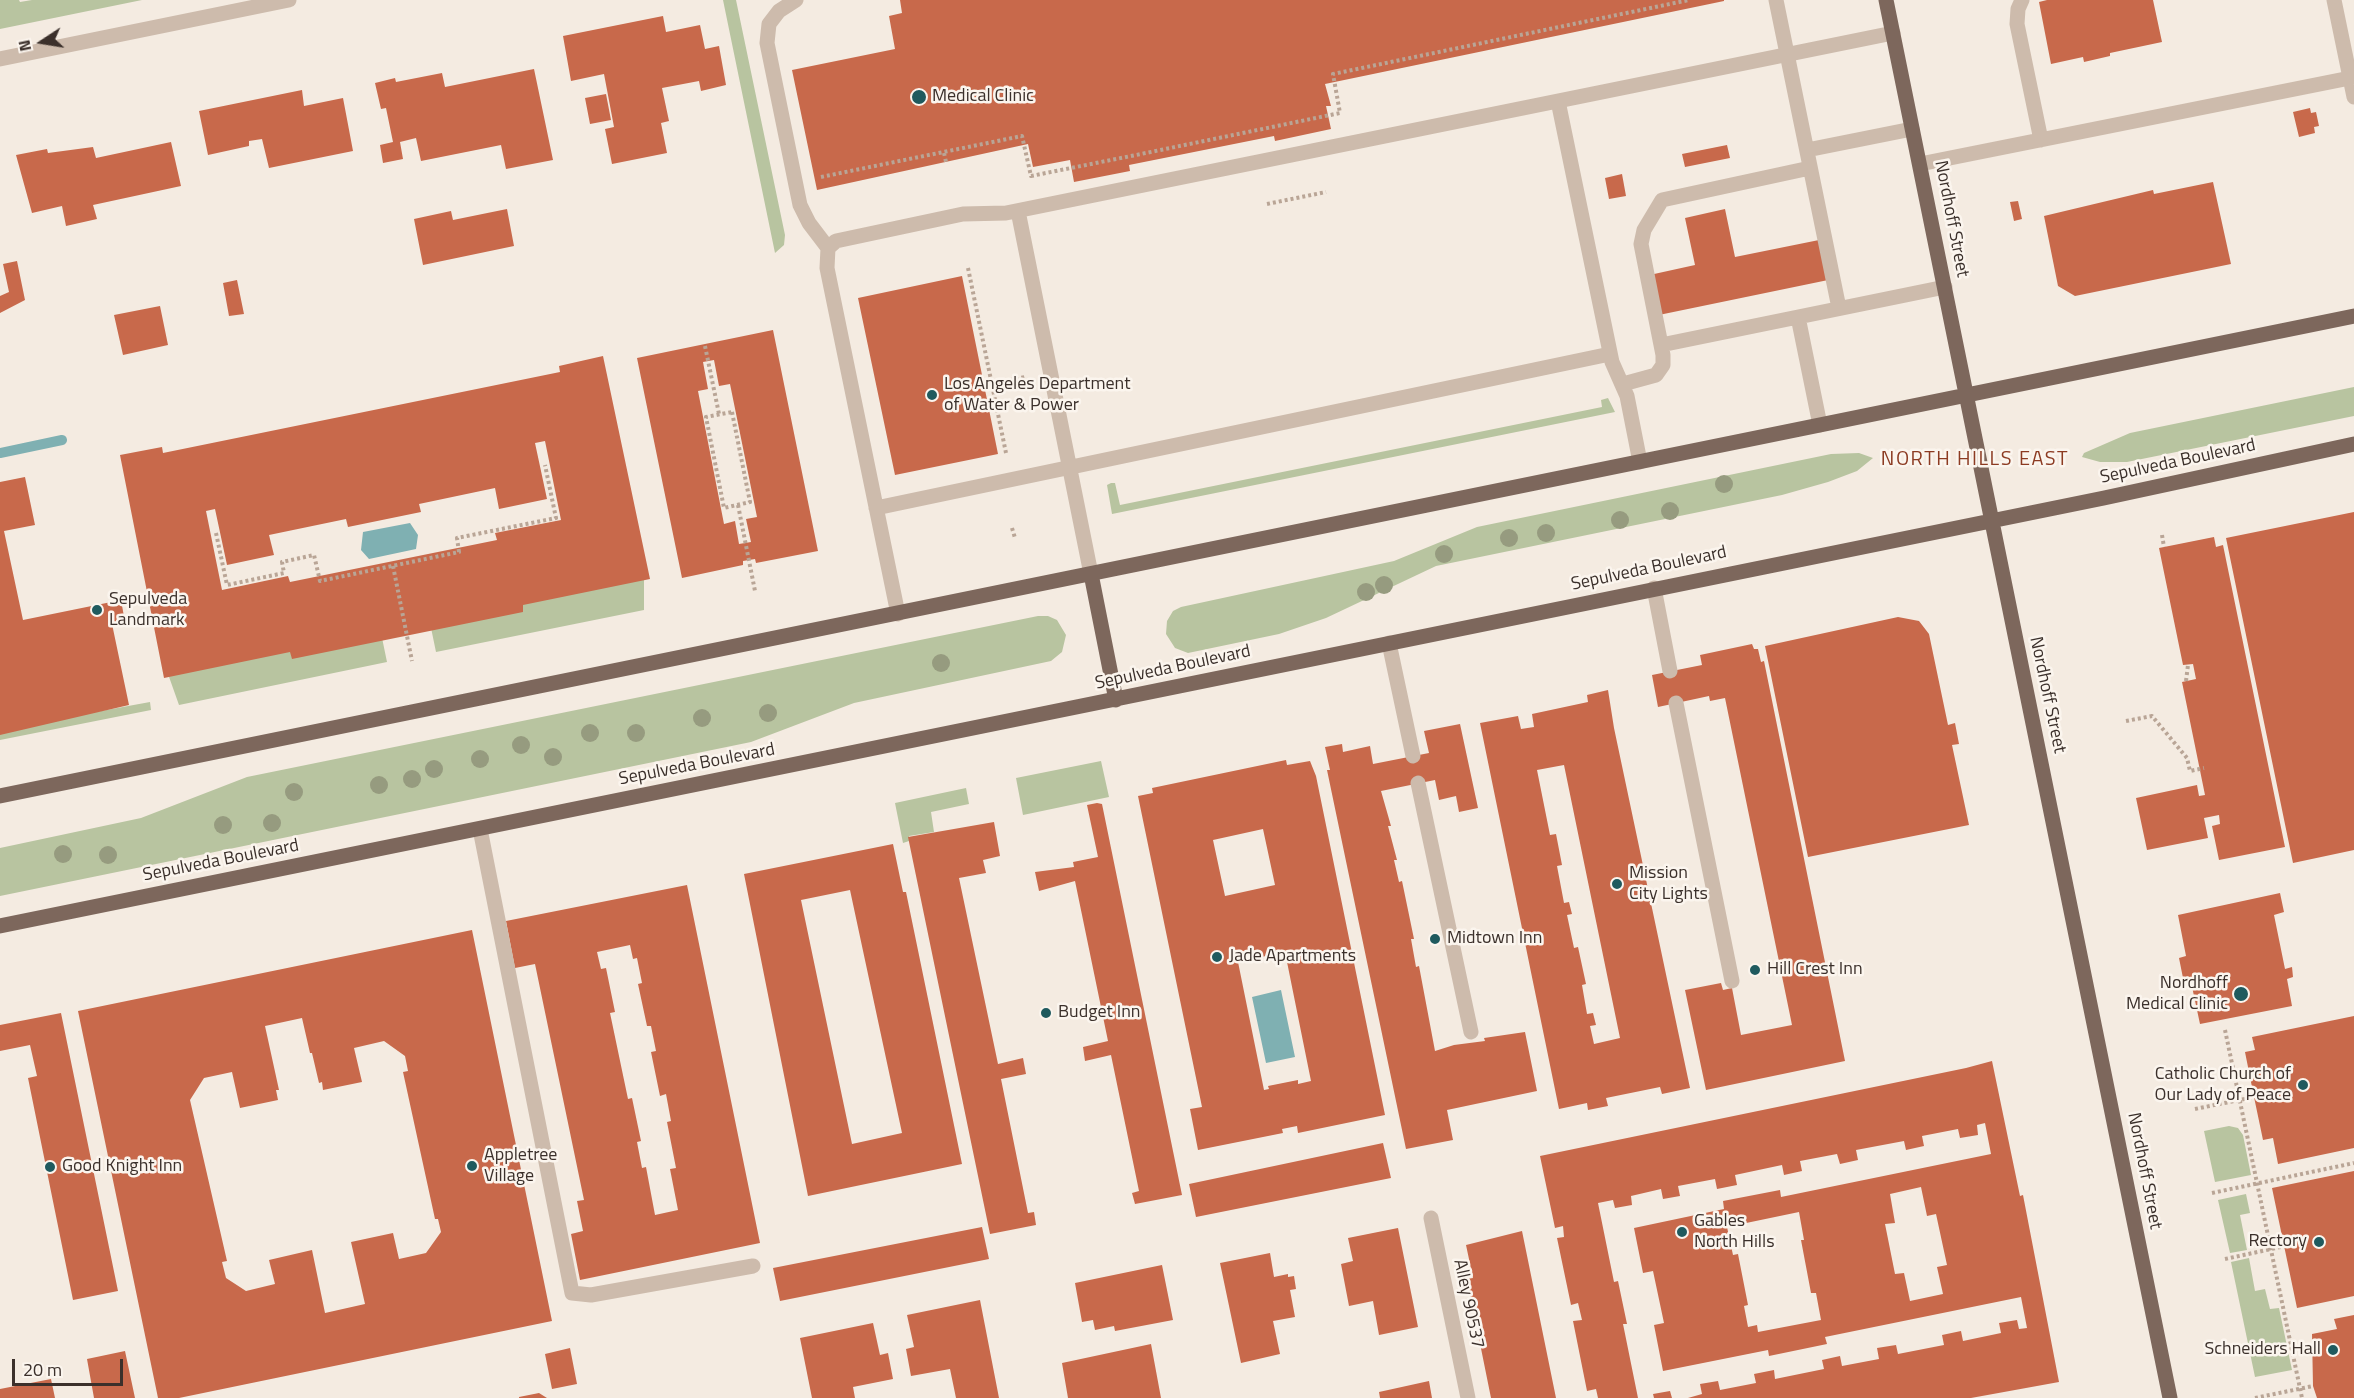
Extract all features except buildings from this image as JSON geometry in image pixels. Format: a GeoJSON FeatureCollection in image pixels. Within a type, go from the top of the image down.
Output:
{"type":"FeatureCollection","features":[{"type":"Feature","properties":{"kind":"main road","name":"Nordhoff Street"},"geometry":{"type":"LineString","coordinates":[[1886,0],[2170,1398]]}},
{"type":"Feature","properties":{"kind":"main road"},"geometry":{"type":"LineString","coordinates":[[0,796],[2354,316]]}},
{"type":"Feature","properties":{"kind":"main road","name":"Sepulveda Boulevard"},"geometry":{"type":"LineString","coordinates":[[0,926],[1116,700],[2354,444]]}},
{"type":"Feature","properties":{"kind":"main road"},"geometry":{"type":"LineString","coordinates":[[1091,574],[1116,700]]}},
{"type":"Feature","properties":{"kind":"street"},"geometry":{"type":"LineString","coordinates":[[0,59],[289,0]]}},
{"type":"Feature","properties":{"kind":"street"},"geometry":{"type":"LineString","coordinates":[[796,0],[773,18],[767,31],[767,43],[800,206],[809,223],[828,248],[827,268],[898,614]]}},
{"type":"Feature","properties":{"kind":"street"},"geometry":{"type":"LineString","coordinates":[[1776,0],[1839,308]]}},
{"type":"Feature","properties":{"kind":"street"},"geometry":{"type":"LineString","coordinates":[[2022,0],[2018,9],[2017,24],[2041,140]]}},
{"type":"Feature","properties":{"kind":"street"},"geometry":{"type":"LineString","coordinates":[[2334,0],[2354,97]]}},
{"type":"Feature","properties":{"kind":"street"},"geometry":{"type":"LineString","coordinates":[[828,248],[843,239],[957,215],[1018,211],[1893,33]]}},
{"type":"Feature","properties":{"kind":"street"},"geometry":{"type":"LineString","coordinates":[[1920,164],[2350,78]]}},
{"type":"Feature","properties":{"kind":"street"},"geometry":{"type":"LineString","coordinates":[[1558,100],[1610,354],[1623,384],[1640,462]]}},
{"type":"Feature","properties":{"kind":"street"},"geometry":{"type":"LineString","coordinates":[[1807,150],[1912,129]]}},
{"type":"Feature","properties":{"kind":"street"},"geometry":{"type":"LineString","coordinates":[[1623,384],[1660,372],[1664,360],[1641,244],[1644,230],[1662,200],[1667,196],[1810,168]]}},
{"type":"Feature","properties":{"kind":"street"},"geometry":{"type":"LineString","coordinates":[[1018,211],[1091,574]]}},
{"type":"Feature","properties":{"kind":"street"},"geometry":{"type":"LineString","coordinates":[[1661,345],[1945,287]]}},
{"type":"Feature","properties":{"kind":"street"},"geometry":{"type":"LineString","coordinates":[[1798,316],[1820,425]]}},
{"type":"Feature","properties":{"kind":"street"},"geometry":{"type":"LineString","coordinates":[[876,508],[1610,354]]}},
{"type":"Feature","properties":{"kind":"street"},"geometry":{"type":"LineString","coordinates":[[1654,588],[1670,671]]}},
{"type":"Feature","properties":{"kind":"street"},"geometry":{"type":"LineString","coordinates":[[1389,643],[1413,756]]}},
{"type":"Feature","properties":{"kind":"street"},"geometry":{"type":"LineString","coordinates":[[1676,703],[1732,981]]}},
{"type":"Feature","properties":{"kind":"street"},"geometry":{"type":"LineString","coordinates":[[1418,783],[1471,1032]]}},
{"type":"Feature","properties":{"kind":"street"},"geometry":{"type":"LineString","coordinates":[[480,829],[572,1293],[591,1295],[753,1266]]}},
{"type":"Feature","properties":{"kind":"street","name":"Alley 90537"},"geometry":{"type":"LineString","coordinates":[[1431,1218],[1468,1398]]}},
{"type":"Feature","properties":{"kind":"path"},"geometry":{"type":"LineString","coordinates":[[821,177],[1022,136],[1031,176],[1340,113],[1333,74],[1689,0]]}},
{"type":"Feature","properties":{"kind":"path"},"geometry":{"type":"LineString","coordinates":[[944,153],[946,162]]}},
{"type":"Feature","properties":{"kind":"path"},"geometry":{"type":"LineString","coordinates":[[1267,204],[1326,192]]}},
{"type":"Feature","properties":{"kind":"path"},"geometry":{"type":"LineString","coordinates":[[968,268],[1007,457]]}},
{"type":"Feature","properties":{"kind":"path"},"geometry":{"type":"LineString","coordinates":[[705,346],[719,414]]}},
{"type":"Feature","properties":{"kind":"path"},"geometry":{"type":"LineString","coordinates":[[992,384],[1025,377]]}},
{"type":"Feature","properties":{"kind":"path"},"geometry":{"type":"LineString","coordinates":[[732,411],[750,502],[724,508],[706,417],[719,414],[732,411]]}},
{"type":"Feature","properties":{"kind":"path"},"geometry":{"type":"LineString","coordinates":[[216,533],[227,585],[284,573],[282,562],[314,555],[320,581],[393,566],[459,552],[457,538],[556,518],[545,465]]}},
{"type":"Feature","properties":{"kind":"path"},"geometry":{"type":"LineString","coordinates":[[738,505],[755,591]]}},
{"type":"Feature","properties":{"kind":"path"},"geometry":{"type":"LineString","coordinates":[[1012,528],[1015,538]]}},
{"type":"Feature","properties":{"kind":"path"},"geometry":{"type":"LineString","coordinates":[[2162,536],[2164,547]]}},
{"type":"Feature","properties":{"kind":"path"},"geometry":{"type":"LineString","coordinates":[[393,566],[412,661]]}},
{"type":"Feature","properties":{"kind":"path"},"geometry":{"type":"LineString","coordinates":[[2186,681],[2188,665]]}},
{"type":"Feature","properties":{"kind":"path"},"geometry":{"type":"LineString","coordinates":[[2126,722],[2152,716],[2187,758],[2190,771],[2204,768]]}},
{"type":"Feature","properties":{"kind":"path"},"geometry":{"type":"LineString","coordinates":[[2225,1030],[2302,1398]]}},
{"type":"Feature","properties":{"kind":"path"},"geometry":{"type":"LineString","coordinates":[[2195,1109],[2254,1097]]}},
{"type":"Feature","properties":{"kind":"path"},"geometry":{"type":"LineString","coordinates":[[2212,1192],[2354,1163]]}},
{"type":"Feature","properties":{"kind":"path"},"geometry":{"type":"LineString","coordinates":[[2225,1259],[2290,1245]]}},
{"type":"Feature","properties":{"kind":"path"},"geometry":{"type":"LineString","coordinates":[[2255,1398],[2313,1386]]}},
{"type":"Feature","properties":{"kind":"green space"},"geometry":{"type":"Polygon","coordinates":[[[0,0],[19,0],[20,2],[32,0],[142,0],[0,29],[0,0]]]}},
{"type":"Feature","properties":{"kind":"green space"},"geometry":{"type":"Polygon","coordinates":[[[723,0],[736,0],[785,235],[784,245],[775,253],[723,0]]]}},
{"type":"Feature","properties":{"kind":"green space"},"geometry":{"type":"Polygon","coordinates":[[[2354,387],[2354,416],[2127,462],[2100,462],[2082,457],[2084,453],[2130,433],[2354,387]]]}},
{"type":"Feature","properties":{"kind":"green space"},"geometry":{"type":"Polygon","coordinates":[[[1608,398],[1615,412],[1112,514],[1107,485],[1111,483],[1115,483],[1120,505],[1602,407],[1601,400],[1608,398]]]}},
{"type":"Feature","properties":{"kind":"green space"},"geometry":{"type":"Polygon","coordinates":[[[1859,453],[1873,458],[1857,471],[1828,482],[1782,495],[1436,566],[1326,618],[1279,634],[1188,653],[1175,648],[1166,634],[1167,621],[1173,611],[1181,607],[1394,561],[1477,527],[1831,454],[1859,453]]]}},
{"type":"Feature","properties":{"kind":"green space"},"geometry":{"type":"Polygon","coordinates":[[[644,577],[644,610],[436,652],[430,623],[644,577]]]}},
{"type":"Feature","properties":{"kind":"green space"},"geometry":{"type":"Polygon","coordinates":[[[1038,616],[1048,616],[1057,620],[1066,635],[1062,652],[1051,661],[854,703],[751,742],[0,896],[0,848],[141,818],[247,777],[1038,616]]]}},
{"type":"Feature","properties":{"kind":"green space"},"geometry":{"type":"Polygon","coordinates":[[[381,633],[387,662],[179,705],[168,674],[381,633]]]}},
{"type":"Feature","properties":{"kind":"green space"},"geometry":{"type":"Polygon","coordinates":[[[150,702],[151,710],[0,740],[0,725],[150,702]]]}},
{"type":"Feature","properties":{"kind":"green space"},"geometry":{"type":"Polygon","coordinates":[[[1101,761],[1109,797],[1023,815],[1016,778],[1101,761]]]}},
{"type":"Feature","properties":{"kind":"green space"},"geometry":{"type":"Polygon","coordinates":[[[966,788],[969,804],[931,812],[934,832],[909,836],[909,841],[903,843],[895,803],[966,788]]]}},
{"type":"Feature","properties":{"kind":"green space"},"geometry":{"type":"Polygon","coordinates":[[[2229,1126],[2238,1128],[2243,1135],[2251,1175],[2215,1182],[2204,1131],[2229,1126]]]}},
{"type":"Feature","properties":{"kind":"green space"},"geometry":{"type":"Polygon","coordinates":[[[2246,1194],[2250,1213],[2240,1215],[2247,1250],[2230,1253],[2218,1200],[2246,1194]]]}},
{"type":"Feature","properties":{"kind":"green space"},"geometry":{"type":"Polygon","coordinates":[[[2249,1258],[2255,1291],[2265,1289],[2270,1309],[2279,1308],[2292,1370],[2255,1377],[2231,1262],[2249,1258]]]}},
{"type":"Feature","properties":{"kind":"water"},"geometry":{"type":"Polygon","coordinates":[[[410,523],[418,535],[416,549],[369,559],[361,550],[363,532],[410,523]]]}},
{"type":"Feature","properties":{"kind":"water"},"geometry":{"type":"Polygon","coordinates":[[[1281,990],[1295,1057],[1266,1063],[1252,997],[1281,990]]]}},
{"type":"Feature","properties":{"kind":"waterway"},"geometry":{"type":"LineString","coordinates":[[0,453],[62,440]]}},
{"type":"Feature","properties":{"kind":"place","name":"Medical Clinic"},"geometry":{"type":"Point","coordinates":[919,97]}},
{"type":"Feature","properties":{"kind":"place","name":"Los Angeles Department of Water & Power"},"geometry":{"type":"Point","coordinates":[932,395]}},
{"type":"Feature","properties":{"kind":"place","name":"Sepulveda Landmark"},"geometry":{"type":"Point","coordinates":[97,610]}},
{"type":"Feature","properties":{"kind":"place","name":"Mission City Lights"},"geometry":{"type":"Point","coordinates":[1617,884]}},
{"type":"Feature","properties":{"kind":"place","name":"Midtown Inn"},"geometry":{"type":"Point","coordinates":[1435,939]}},
{"type":"Feature","properties":{"kind":"place","name":"Jade Apartments"},"geometry":{"type":"Point","coordinates":[1217,957]}},
{"type":"Feature","properties":{"kind":"place","name":"Hill Crest Inn"},"geometry":{"type":"Point","coordinates":[1755,970]}},
{"type":"Feature","properties":{"kind":"place","name":"Nordhoff Medical Clinic"},"geometry":{"type":"Point","coordinates":[2241,994]}},
{"type":"Feature","properties":{"kind":"place","name":"Budget Inn"},"geometry":{"type":"Point","coordinates":[1046,1013]}},
{"type":"Feature","properties":{"kind":"place","name":"Catholic Church of Our Lady of Peace"},"geometry":{"type":"Point","coordinates":[2303,1085]}},
{"type":"Feature","properties":{"kind":"place","name":"Appletree Village"},"geometry":{"type":"Point","coordinates":[472,1166]}},
{"type":"Feature","properties":{"kind":"place","name":"Good Knight Inn"},"geometry":{"type":"Point","coordinates":[50,1167]}},
{"type":"Feature","properties":{"kind":"place","name":"Gables North Hills"},"geometry":{"type":"Point","coordinates":[1682,1232]}},
{"type":"Feature","properties":{"kind":"place","name":"Rectory"},"geometry":{"type":"Point","coordinates":[2319,1242]}},
{"type":"Feature","properties":{"kind":"place","name":"Schneiders Hall"},"geometry":{"type":"Point","coordinates":[2333,1350]}},
{"type":"Feature","properties":{"kind":"district","name":"NORTH HILLS EAST"},"geometry":{"type":"Point","coordinates":[1975,460]}}]}
